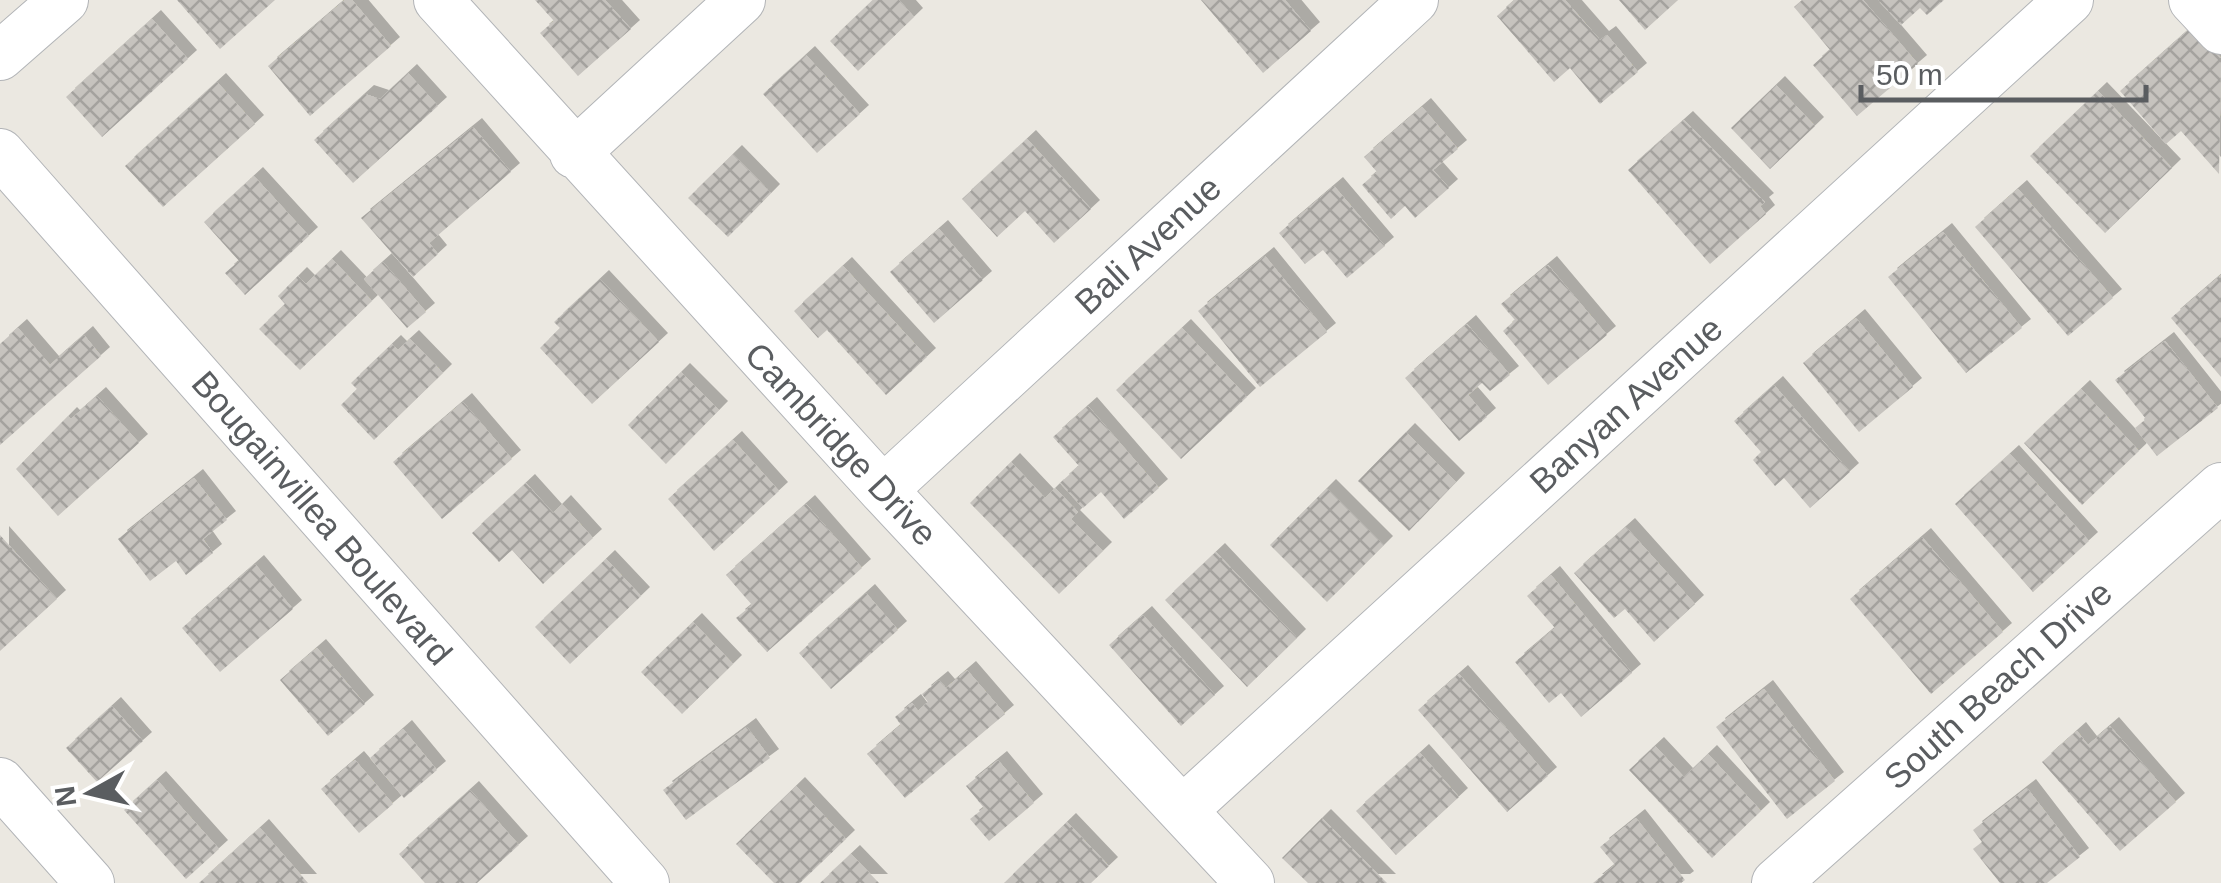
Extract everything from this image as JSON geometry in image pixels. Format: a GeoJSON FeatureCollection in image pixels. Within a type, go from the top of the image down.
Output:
{"type":"FeatureCollection","features":[{"type":"Feature","properties":{"kind":"street"},"geometry":{"type":"LineString","coordinates":[[0,56],[64,0]]}},
{"type":"Feature","properties":{"kind":"street","name":"Cambridge Drive"},"geometry":{"type":"LineString","coordinates":[[438,0],[574,154],[1250,883]]}},
{"type":"Feature","properties":{"kind":"street"},"geometry":{"type":"LineString","coordinates":[[574,154],[741,0]]}},
{"type":"Feature","properties":{"kind":"street","name":"Bali Avenue"},"geometry":{"type":"LineString","coordinates":[[883,490],[1414,0]]}},
{"type":"Feature","properties":{"kind":"street","name":"Banyan Avenue"},"geometry":{"type":"LineString","coordinates":[[1184,809],[2069,0]]}},
{"type":"Feature","properties":{"kind":"street"},"geometry":{"type":"LineString","coordinates":[[2192,0],[2221,30]]}},
{"type":"Feature","properties":{"kind":"street","name":"Bougainvillea Boulevard"},"geometry":{"type":"LineString","coordinates":[[0,153],[645,883]]}},
{"type":"Feature","properties":{"kind":"street","name":"South Beach Drive"},"geometry":{"type":"LineString","coordinates":[[1776,883],[2221,487]]}},
{"type":"Feature","properties":{"kind":"street"},"geometry":{"type":"LineString","coordinates":[[0,782],[90,883]]}},
{"type":"Feature","properties":{"kind":"building"},"geometry":{"type":"Polygon","coordinates":[[[177,0],[275,0],[220,49],[177,0]]]}},
{"type":"Feature","properties":{"kind":"building"},"geometry":{"type":"Polygon","coordinates":[[[345,0],[352,0],[391,46],[310,116],[268,66],[345,0]]]}},
{"type":"Feature","properties":{"kind":"building"},"geometry":{"type":"Polygon","coordinates":[[[535,0],[605,0],[631,29],[578,76],[540,33],[554,21],[535,0]]]}},
{"type":"Feature","properties":{"kind":"building"},"geometry":{"type":"Polygon","coordinates":[[[873,0],[899,0],[914,17],[858,71],[830,41],[873,0]]]}},
{"type":"Feature","properties":{"kind":"building"},"geometry":{"type":"Polygon","coordinates":[[[1201,0],[1285,0],[1311,31],[1263,73],[1201,0]]]}},
{"type":"Feature","properties":{"kind":"building"},"geometry":{"type":"Polygon","coordinates":[[[1515,0],[1565,0],[1600,40],[1607,35],[1638,72],[1600,104],[1570,68],[1554,82],[1497,16],[1515,0]]]}},
{"type":"Feature","properties":{"kind":"building"},"geometry":{"type":"Polygon","coordinates":[[[1619,0],[1678,0],[1645,30],[1619,0]]]}},
{"type":"Feature","properties":{"kind":"building"},"geometry":{"type":"Polygon","coordinates":[[[1802,0],[1863,0],[1918,64],[1857,116],[1813,65],[1830,50],[1794,7],[1802,0]]]}},
{"type":"Feature","properties":{"kind":"building"},"geometry":{"type":"Polygon","coordinates":[[[1878,0],[1944,0],[1927,15],[1920,8],[1901,25],[1878,0]]]}},
{"type":"Feature","properties":{"kind":"building"},"geometry":{"type":"Polygon","coordinates":[[[152,19],[188,59],[102,137],[66,97],[152,19]]]}},
{"type":"Feature","properties":{"kind":"building"},"geometry":{"type":"Polygon","coordinates":[[[2193,26],[2221,58],[2219,174],[2181,131],[2166,144],[2120,91],[2193,26]]]}},
{"type":"Feature","properties":{"kind":"building"},"geometry":{"type":"Polygon","coordinates":[[[806,55],[860,114],[817,153],[763,94],[806,55]]]}},
{"type":"Feature","properties":{"kind":"building"},"geometry":{"type":"Polygon","coordinates":[[[408,73],[438,106],[353,183],[314,140],[365,94],[380,99],[408,73]]]}},
{"type":"Feature","properties":{"kind":"building"},"geometry":{"type":"Polygon","coordinates":[[[217,82],[255,124],[163,207],[125,166],[217,82]]]}},
{"type":"Feature","properties":{"kind":"building"},"geometry":{"type":"Polygon","coordinates":[[[1776,85],[1815,126],[1770,169],[1731,128],[1776,85]]]}},
{"type":"Feature","properties":{"kind":"building"},"geometry":{"type":"Polygon","coordinates":[[[2098,91],[2172,168],[2105,233],[2030,156],[2098,91]]]}},
{"type":"Feature","properties":{"kind":"building"},"geometry":{"type":"Polygon","coordinates":[[[1422,107],[1458,149],[1433,170],[1449,188],[1415,218],[1405,206],[1391,219],[1362,185],[1377,172],[1364,157],[1422,107]]]}},
{"type":"Feature","properties":{"kind":"building"},"geometry":{"type":"Polygon","coordinates":[[[1684,120],[1765,202],[1760,206],[1766,214],[1710,264],[1628,170],[1684,120]]]}},
{"type":"Feature","properties":{"kind":"building"},"geometry":{"type":"Polygon","coordinates":[[[473,127],[511,172],[429,243],[438,254],[413,277],[361,218],[473,127]]]}},
{"type":"Feature","properties":{"kind":"building"},"geometry":{"type":"Polygon","coordinates":[[[1027,139],[1091,209],[1054,243],[1025,211],[997,237],[962,199],[1027,139]]]}},
{"type":"Feature","properties":{"kind":"building"},"geometry":{"type":"Polygon","coordinates":[[[733,154],[771,193],[728,237],[688,198],[733,154]]]}},
{"type":"Feature","properties":{"kind":"building"},"geometry":{"type":"Polygon","coordinates":[[[254,176],[309,236],[245,295],[225,273],[239,261],[204,222],[254,176]]]}},
{"type":"Feature","properties":{"kind":"building"},"geometry":{"type":"Polygon","coordinates":[[[1334,186],[1385,246],[1347,278],[1323,250],[1305,264],[1279,233],[1334,186]]]}},
{"type":"Feature","properties":{"kind":"building"},"geometry":{"type":"Polygon","coordinates":[[[2018,189],[2113,298],[2068,336],[1975,227],[2018,189]]]}},
{"type":"Feature","properties":{"kind":"building"},"geometry":{"type":"Polygon","coordinates":[[[939,229],[983,280],[934,323],[890,272],[939,229]]]}},
{"type":"Feature","properties":{"kind":"building"},"geometry":{"type":"Polygon","coordinates":[[[1943,232],[2022,328],[1966,373],[1888,277],[1943,232]]]}},
{"type":"Feature","properties":{"kind":"building"},"geometry":{"type":"Polygon","coordinates":[[[1265,256],[1327,332],[1260,387],[1198,311],[1265,256]]]}},
{"type":"Feature","properties":{"kind":"building"},"geometry":{"type":"Polygon","coordinates":[[[332,259],[372,301],[300,370],[259,329],[285,304],[278,296],[298,276],[306,284],[332,259]]]}},
{"type":"Feature","properties":{"kind":"building"},"geometry":{"type":"Polygon","coordinates":[[[383,262],[426,312],[407,328],[364,279],[383,262]]]}},
{"type":"Feature","properties":{"kind":"building"},"geometry":{"type":"Polygon","coordinates":[[[1548,265],[1607,335],[1548,385],[1503,331],[1515,320],[1501,304],[1548,265]]]}},
{"type":"Feature","properties":{"kind":"building"},"geometry":{"type":"Polygon","coordinates":[[[843,266],[927,357],[886,395],[827,330],[818,338],[794,311],[843,266]]]}},
{"type":"Feature","properties":{"kind":"building"},"geometry":{"type":"Polygon","coordinates":[[[2221,275],[2221,377],[2171,318],[2221,275]]]}},
{"type":"Feature","properties":{"kind":"building"},"geometry":{"type":"Polygon","coordinates":[[[600,279],[659,342],[592,404],[540,348],[560,328],[554,322],[600,279]]]}},
{"type":"Feature","properties":{"kind":"building"},"geometry":{"type":"Polygon","coordinates":[[[1856,318],[1913,387],[1859,432],[1803,363],[1856,318]]]}},
{"type":"Feature","properties":{"kind":"building"},"geometry":{"type":"Polygon","coordinates":[[[1467,324],[1510,375],[1490,391],[1482,383],[1468,395],[1487,417],[1459,441],[1405,378],[1467,324]]]}},
{"type":"Feature","properties":{"kind":"building"},"geometry":{"type":"Polygon","coordinates":[[[18,328],[50,365],[84,335],[101,356],[0,445],[0,344],[18,328]]]}},
{"type":"Feature","properties":{"kind":"building"},"geometry":{"type":"Polygon","coordinates":[[[1182,328],[1247,397],[1181,459],[1116,390],[1182,328]]]}},
{"type":"Feature","properties":{"kind":"building"},"geometry":{"type":"Polygon","coordinates":[[[410,339],[443,373],[374,440],[341,405],[357,389],[351,383],[392,344],[398,350],[410,339]]]}},
{"type":"Feature","properties":{"kind":"building"},"geometry":{"type":"Polygon","coordinates":[[[2165,341],[2218,408],[2157,456],[2135,428],[2146,419],[2115,380],[2165,341]]]}},
{"type":"Feature","properties":{"kind":"building"},"geometry":{"type":"Polygon","coordinates":[[[681,372],[719,410],[666,464],[628,425],[681,372]]]}},
{"type":"Feature","properties":{"kind":"building"},"geometry":{"type":"Polygon","coordinates":[[[1774,385],[1850,472],[1810,508],[1784,478],[1775,486],[1753,460],[1761,452],[1734,421],[1774,385]]]}},
{"type":"Feature","properties":{"kind":"building"},"geometry":{"type":"Polygon","coordinates":[[[2081,389],[2139,451],[2082,505],[2024,443],[2081,389]]]}},
{"type":"Feature","properties":{"kind":"building"},"geometry":{"type":"Polygon","coordinates":[[[97,396],[139,443],[58,516],[16,469],[68,416],[71,419],[97,396]]]}},
{"type":"Feature","properties":{"kind":"building"},"geometry":{"type":"Polygon","coordinates":[[[463,402],[512,459],[442,519],[393,462],[463,402]]]}},
{"type":"Feature","properties":{"kind":"building"},"geometry":{"type":"Polygon","coordinates":[[[1088,406],[1159,488],[1124,519],[1101,492],[1083,508],[1060,483],[1079,466],[1053,437],[1088,406]]]}},
{"type":"Feature","properties":{"kind":"building"},"geometry":{"type":"Polygon","coordinates":[[[1406,432],[1456,482],[1409,531],[1358,481],[1406,432]]]}},
{"type":"Feature","properties":{"kind":"building"},"geometry":{"type":"Polygon","coordinates":[[[733,440],[779,491],[714,551],[668,499],[733,440]]]}},
{"type":"Feature","properties":{"kind":"building"},"geometry":{"type":"Polygon","coordinates":[[[2010,454],[2089,541],[2033,592],[1955,504],[2010,454]]]}},
{"type":"Feature","properties":{"kind":"building"},"geometry":{"type":"Polygon","coordinates":[[[1011,462],[1045,498],[1055,488],[1078,512],[1071,519],[1103,551],[1059,594],[970,503],[1011,462]]]}},
{"type":"Feature","properties":{"kind":"building"},"geometry":{"type":"Polygon","coordinates":[[[194,478],[227,520],[203,539],[213,553],[186,575],[176,561],[150,581],[118,539],[194,478]]]}},
{"type":"Feature","properties":{"kind":"building"},"geometry":{"type":"Polygon","coordinates":[[[526,483],[553,513],[562,504],[593,538],[543,584],[512,550],[499,562],[472,533],[526,483]]]}},
{"type":"Feature","properties":{"kind":"building"},"geometry":{"type":"Polygon","coordinates":[[[1327,488],[1384,545],[1327,602],[1270,545],[1327,488]]]}},
{"type":"Feature","properties":{"kind":"building"},"geometry":{"type":"Polygon","coordinates":[[[806,504],[862,568],[767,652],[736,618],[752,605],[726,575],[806,504]]]}},
{"type":"Feature","properties":{"kind":"building"},"geometry":{"type":"Polygon","coordinates":[[[1626,527],[1695,604],[1654,642],[1625,609],[1614,618],[1574,573],[1626,527]]]}},
{"type":"Feature","properties":{"kind":"building"},"geometry":{"type":"Polygon","coordinates":[[[0,535],[57,599],[0,651],[0,535]]]}},
{"type":"Feature","properties":{"kind":"building"},"geometry":{"type":"Polygon","coordinates":[[[1922,537],[2003,632],[1931,694],[1850,599],[1922,537]]]}},
{"type":"Feature","properties":{"kind":"building"},"geometry":{"type":"Polygon","coordinates":[[[1216,552],[1297,638],[1247,687],[1165,600],[1216,552]]]}},
{"type":"Feature","properties":{"kind":"building"},"geometry":{"type":"Polygon","coordinates":[[[606,559],[641,596],[570,664],[535,627],[606,559]]]}},
{"type":"Feature","properties":{"kind":"building"},"geometry":{"type":"Polygon","coordinates":[[[255,564],[293,609],[220,672],[182,628],[255,564]]]}},
{"type":"Feature","properties":{"kind":"building"},"geometry":{"type":"Polygon","coordinates":[[[1551,575],[1632,673],[1581,717],[1561,693],[1549,703],[1515,662],[1555,628],[1527,596],[1551,575]]]}},
{"type":"Feature","properties":{"kind":"building"},"geometry":{"type":"Polygon","coordinates":[[[866,593],[898,630],[831,689],[799,653],[866,593]]]}},
{"type":"Feature","properties":{"kind":"building"},"geometry":{"type":"Polygon","coordinates":[[[1143,615],[1215,695],[1181,726],[1109,645],[1143,615]]]}},
{"type":"Feature","properties":{"kind":"building"},"geometry":{"type":"Polygon","coordinates":[[[693,622],[733,664],[682,714],[641,672],[693,622]]]}},
{"type":"Feature","properties":{"kind":"building"},"geometry":{"type":"Polygon","coordinates":[[[317,648],[365,704],[328,736],[280,680],[317,648]]]}},
{"type":"Feature","properties":{"kind":"building"},"geometry":{"type":"Polygon","coordinates":[[[967,670],[1005,714],[905,798],[867,754],[901,725],[895,717],[912,703],[918,711],[928,702],[922,694],[939,680],[946,688],[967,670]]]}},
{"type":"Feature","properties":{"kind":"building"},"geometry":{"type":"Polygon","coordinates":[[[1459,674],[1548,776],[1507,812],[1418,710],[1459,674]]]}},
{"type":"Feature","properties":{"kind":"building"},"geometry":{"type":"Polygon","coordinates":[[[1764,689],[1835,781],[1787,819],[1716,727],[1764,689]]]}},
{"type":"Feature","properties":{"kind":"building"},"geometry":{"type":"Polygon","coordinates":[[[112,706],[143,741],[97,782],[66,748],[112,706]]]}},
{"type":"Feature","properties":{"kind":"building"},"geometry":{"type":"Polygon","coordinates":[[[2110,726],[2176,802],[2120,851],[2042,762],[2077,731],[2088,745],[2110,726]]]}},
{"type":"Feature","properties":{"kind":"building"},"geometry":{"type":"Polygon","coordinates":[[[747,727],[770,758],[686,820],[663,790],[747,727]]]}},
{"type":"Feature","properties":{"kind":"building"},"geometry":{"type":"Polygon","coordinates":[[[403,729],[437,770],[404,798],[370,758],[403,729]]]}},
{"type":"Feature","properties":{"kind":"building"},"geometry":{"type":"Polygon","coordinates":[[[1655,746],[1684,777],[1708,754],[1761,811],[1712,858],[1629,770],[1655,746]]]}},
{"type":"Feature","properties":{"kind":"building"},"geometry":{"type":"Polygon","coordinates":[[[1420,753],[1459,797],[1396,855],[1356,811],[1420,753]]]}},
{"type":"Feature","properties":{"kind":"building"},"geometry":{"type":"Polygon","coordinates":[[[355,760],[393,804],[359,833],[321,789],[355,760]]]}},
{"type":"Feature","properties":{"kind":"building"},"geometry":{"type":"Polygon","coordinates":[[[998,760],[1034,803],[989,841],[970,819],[984,808],[966,786],[998,760]]]}},
{"type":"Feature","properties":{"kind":"building"},"geometry":{"type":"Polygon","coordinates":[[[157,780],[219,849],[186,879],[124,810],[157,780]]]}},
{"type":"Feature","properties":{"kind":"building"},"geometry":{"type":"Polygon","coordinates":[[[796,786],[846,839],[800,883],[774,883],[736,844],[796,786]]]}},
{"type":"Feature","properties":{"kind":"building"},"geometry":{"type":"Polygon","coordinates":[[[2027,788],[2080,857],[2047,883],[2000,883],[1973,849],[1982,842],[1973,830],[2027,788]]]}},
{"type":"Feature","properties":{"kind":"building"},"geometry":{"type":"Polygon","coordinates":[[[470,790],[519,845],[477,883],[425,883],[399,854],[470,790]]]}},
{"type":"Feature","properties":{"kind":"building"},"geometry":{"type":"Polygon","coordinates":[[[1322,818],[1387,883],[1308,883],[1282,858],[1322,818]]]}},
{"type":"Feature","properties":{"kind":"building"},"geometry":{"type":"Polygon","coordinates":[[[1636,818],[1685,880],[1681,883],[1593,883],[1615,865],[1600,847],[1636,818]]]}},
{"type":"Feature","properties":{"kind":"building"},"geometry":{"type":"Polygon","coordinates":[[[1067,822],[1109,866],[1091,883],[1004,883],[1067,822]]]}},
{"type":"Feature","properties":{"kind":"building"},"geometry":{"type":"Polygon","coordinates":[[[260,828],[308,883],[199,883],[260,828]]]}},
{"type":"Feature","properties":{"kind":"building"},"geometry":{"type":"Polygon","coordinates":[[[851,854],[879,883],[820,883],[851,854]]]}}]}
